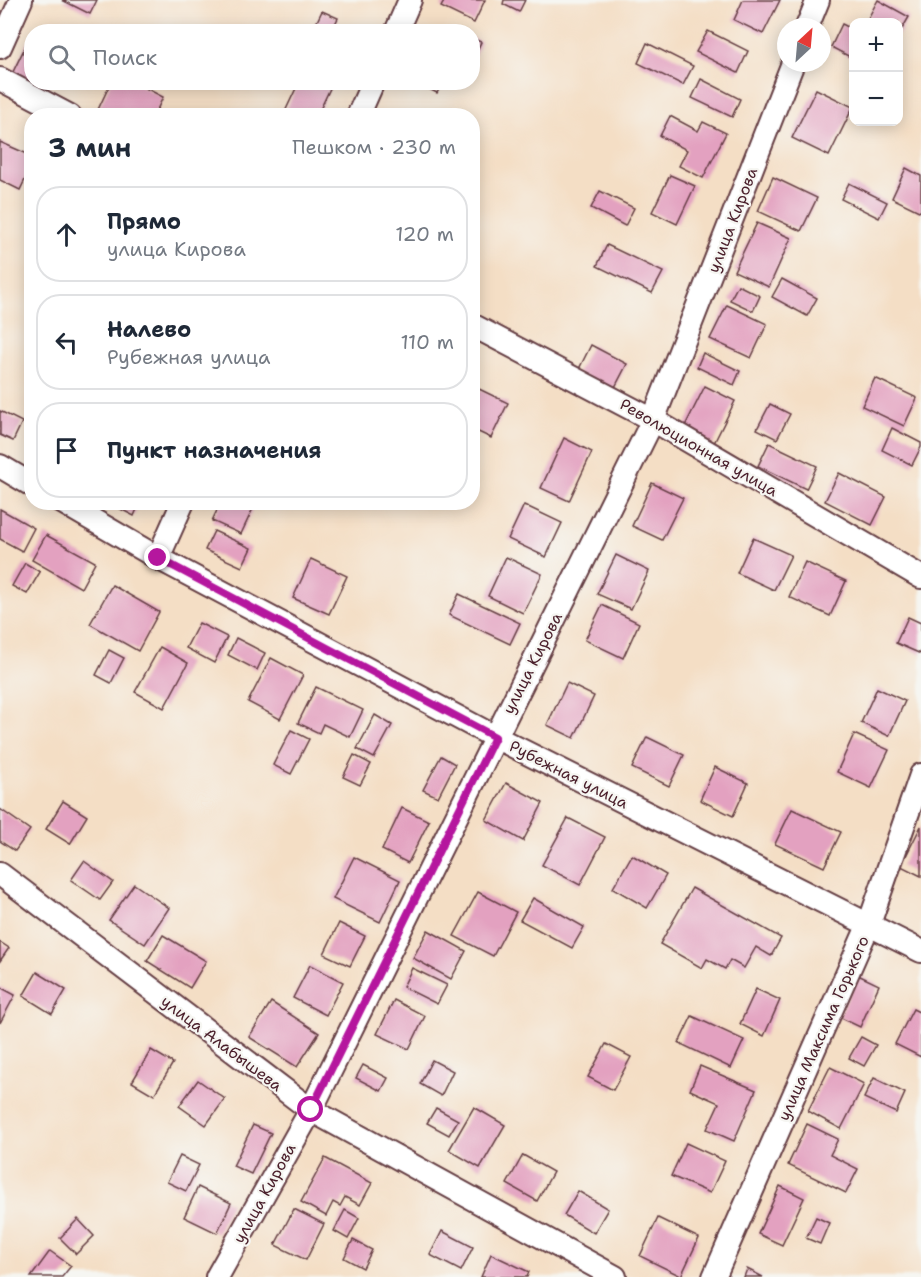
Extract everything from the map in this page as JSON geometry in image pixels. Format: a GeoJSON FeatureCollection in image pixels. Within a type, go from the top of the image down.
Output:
{"type":"FeatureCollection","features":[{"type":"Feature","properties":{"kind":"street"},"geometry":{"type":"LineString","coordinates":[[0,47],[21,0]]}},
{"type":"Feature","properties":{"kind":"street"},"geometry":{"type":"LineString","coordinates":[[400,24],[410,0]]}},
{"type":"Feature","properties":{"kind":"street"},"geometry":{"type":"LineString","coordinates":[[811,18],[818,0]]}},
{"type":"Feature","properties":{"kind":"street","name":"улица Кирова"},"geometry":{"type":"LineString","coordinates":[[217,1277],[311,1110],[654,420],[789,72]]}},
{"type":"Feature","properties":{"kind":"street"},"geometry":{"type":"LineString","coordinates":[[0,79],[55,108]]}},
{"type":"Feature","properties":{"kind":"street"},"geometry":{"type":"LineString","coordinates":[[362,108],[369,90]]}},
{"type":"Feature","properties":{"kind":"street","name":"Революционная улица"},"geometry":{"type":"LineString","coordinates":[[480,329],[654,420],[921,577]]}},
{"type":"Feature","properties":{"kind":"street"},"geometry":{"type":"LineString","coordinates":[[0,466],[24,480]]}},
{"type":"Feature","properties":{"kind":"street","name":"Рубежная улица"},"geometry":{"type":"LineString","coordinates":[[76,510],[158,558],[495,737],[921,951]]}},
{"type":"Feature","properties":{"kind":"street"},"geometry":{"type":"LineString","coordinates":[[158,558],[179,510]]}},
{"type":"Feature","properties":{"kind":"street","name":"улица Максима Горького"},"geometry":{"type":"LineString","coordinates":[[714,1277],[868,924],[921,775]]}},
{"type":"Feature","properties":{"kind":"street","name":"улица Алабышева"},"geometry":{"type":"LineString","coordinates":[[0,874],[311,1110],[615,1277]]}},
{"type":"Feature","properties":{"kind":"building"},"geometry":{"type":"Polygon","coordinates":[[[62,0],[97,0],[90,14],[62,0]]]}},
{"type":"Feature","properties":{"kind":"building"},"geometry":{"type":"Polygon","coordinates":[[[445,0],[485,0],[474,23],[441,7],[445,0]]]}},
{"type":"Feature","properties":{"kind":"building"},"geometry":{"type":"Polygon","coordinates":[[[504,0],[525,0],[519,12],[503,4],[504,0]]]}},
{"type":"Feature","properties":{"kind":"building"},"geometry":{"type":"Polygon","coordinates":[[[743,0],[780,0],[763,34],[734,20],[743,0]]]}},
{"type":"Feature","properties":{"kind":"building"},"geometry":{"type":"Polygon","coordinates":[[[878,0],[909,17],[903,27],[903,18],[868,18],[878,0]]]}},
{"type":"Feature","properties":{"kind":"building"},"geometry":{"type":"Polygon","coordinates":[[[322,11],[338,18],[335,24],[316,24],[322,11]]]}},
{"type":"Feature","properties":{"kind":"building"},"geometry":{"type":"Polygon","coordinates":[[[842,24],[849,28],[849,56],[831,47],[842,24]]]}},
{"type":"Feature","properties":{"kind":"building"},"geometry":{"type":"Polygon","coordinates":[[[708,31],[748,51],[738,73],[696,52],[708,31]]]}},
{"type":"Feature","properties":{"kind":"building"},"geometry":{"type":"Polygon","coordinates":[[[647,43],[693,66],[683,85],[638,63],[647,43]]]}},
{"type":"Feature","properties":{"kind":"building"},"geometry":{"type":"Polygon","coordinates":[[[24,49],[24,80],[12,74],[24,49]]]}},
{"type":"Feature","properties":{"kind":"building"},"geometry":{"type":"Polygon","coordinates":[[[701,79],[740,99],[732,117],[692,98],[701,79]]]}},
{"type":"Feature","properties":{"kind":"building"},"geometry":{"type":"Polygon","coordinates":[[[816,89],[849,105],[849,115],[829,156],[792,138],[816,89]]]}},
{"type":"Feature","properties":{"kind":"building"},"geometry":{"type":"Polygon","coordinates":[[[107,90],[149,90],[163,97],[158,108],[99,108],[107,90]]]}},
{"type":"Feature","properties":{"kind":"building"},"geometry":{"type":"Polygon","coordinates":[[[295,90],[329,90],[321,108],[287,108],[295,90]]]}},
{"type":"Feature","properties":{"kind":"building"},"geometry":{"type":"Polygon","coordinates":[[[670,116],[698,131],[703,122],[726,133],[703,178],[679,166],[687,150],[660,136],[670,116]]]}},
{"type":"Feature","properties":{"kind":"building"},"geometry":{"type":"Polygon","coordinates":[[[0,142],[24,152],[24,182],[20,190],[0,180],[0,142]]]}},
{"type":"Feature","properties":{"kind":"building"},"geometry":{"type":"Polygon","coordinates":[[[906,168],[921,176],[921,212],[892,198],[906,168]]]}},
{"type":"Feature","properties":{"kind":"building"},"geometry":{"type":"Polygon","coordinates":[[[670,175],[695,186],[677,224],[652,212],[670,175]]]}},
{"type":"Feature","properties":{"kind":"building"},"geometry":{"type":"Polygon","coordinates":[[[773,177],[817,198],[801,231],[758,211],[773,177]]]}},
{"type":"Feature","properties":{"kind":"building"},"geometry":{"type":"Polygon","coordinates":[[[849,183],[887,202],[879,218],[841,199],[849,183]]]}},
{"type":"Feature","properties":{"kind":"building"},"geometry":{"type":"Polygon","coordinates":[[[600,191],[634,208],[625,226],[591,208],[600,191]]]}},
{"type":"Feature","properties":{"kind":"building"},"geometry":{"type":"Polygon","coordinates":[[[757,223],[791,238],[769,287],[734,271],[757,223]]]}},
{"type":"Feature","properties":{"kind":"building"},"geometry":{"type":"Polygon","coordinates":[[[607,245],[663,272],[652,293],[597,266],[607,245]]]}},
{"type":"Feature","properties":{"kind":"building"},"geometry":{"type":"Polygon","coordinates":[[[782,279],[817,298],[807,316],[772,297],[782,279]]]}},
{"type":"Feature","properties":{"kind":"building"},"geometry":{"type":"Polygon","coordinates":[[[738,285],[760,296],[753,311],[730,300],[738,285]]]}},
{"type":"Feature","properties":{"kind":"building"},"geometry":{"type":"Polygon","coordinates":[[[727,305],[767,324],[751,358],[710,339],[727,305]]]}},
{"type":"Feature","properties":{"kind":"building"},"geometry":{"type":"Polygon","coordinates":[[[591,345],[627,364],[613,391],[577,373],[591,345]]]}},
{"type":"Feature","properties":{"kind":"building"},"geometry":{"type":"Polygon","coordinates":[[[703,353],[740,371],[734,385],[697,367],[703,353]]]}},
{"type":"Feature","properties":{"kind":"building"},"geometry":{"type":"Polygon","coordinates":[[[875,378],[917,398],[904,426],[862,406],[875,378]]]}},
{"type":"Feature","properties":{"kind":"building"},"geometry":{"type":"Polygon","coordinates":[[[705,386],[735,401],[713,445],[683,430],[705,386]]]}},
{"type":"Feature","properties":{"kind":"building"},"geometry":{"type":"Polygon","coordinates":[[[480,389],[508,403],[491,438],[480,433],[480,389]]]}},
{"type":"Feature","properties":{"kind":"building"},"geometry":{"type":"Polygon","coordinates":[[[770,404],[790,414],[777,439],[757,429],[770,404]]]}},
{"type":"Feature","properties":{"kind":"building"},"geometry":{"type":"Polygon","coordinates":[[[0,411],[22,422],[13,441],[0,435],[0,411]]]}},
{"type":"Feature","properties":{"kind":"building"},"geometry":{"type":"Polygon","coordinates":[[[892,428],[921,443],[912,465],[882,450],[892,428]]]}},
{"type":"Feature","properties":{"kind":"building"},"geometry":{"type":"Polygon","coordinates":[[[564,438],[592,452],[569,501],[541,488],[564,438]]]}},
{"type":"Feature","properties":{"kind":"building"},"geometry":{"type":"Polygon","coordinates":[[[769,443],[817,466],[806,489],[758,466],[769,443]]]}},
{"type":"Feature","properties":{"kind":"building"},"geometry":{"type":"Polygon","coordinates":[[[839,473],[886,497],[872,525],[825,501],[839,473]]]}},
{"type":"Feature","properties":{"kind":"building"},"geometry":{"type":"Polygon","coordinates":[[[652,483],[683,498],[662,540],[632,526],[652,483]]]}},
{"type":"Feature","properties":{"kind":"building"},"geometry":{"type":"Polygon","coordinates":[[[524,505],[562,523],[546,557],[508,539],[524,505]]]}},
{"type":"Feature","properties":{"kind":"building"},"geometry":{"type":"Polygon","coordinates":[[[0,509],[34,528],[22,551],[0,539],[0,509]]]}},
{"type":"Feature","properties":{"kind":"building"},"geometry":{"type":"Polygon","coordinates":[[[122,510],[137,510],[134,516],[122,510]]]}},
{"type":"Feature","properties":{"kind":"building"},"geometry":{"type":"Polygon","coordinates":[[[217,510],[252,510],[241,534],[212,521],[217,510]]]}},
{"type":"Feature","properties":{"kind":"building"},"geometry":{"type":"Polygon","coordinates":[[[214,531],[251,548],[242,567],[205,550],[214,531]]]}},
{"type":"Feature","properties":{"kind":"building"},"geometry":{"type":"Polygon","coordinates":[[[46,535],[95,562],[81,588],[32,560],[46,535]]]}},
{"type":"Feature","properties":{"kind":"building"},"geometry":{"type":"Polygon","coordinates":[[[753,538],[791,555],[774,590],[737,573],[753,538]]]}},
{"type":"Feature","properties":{"kind":"building"},"geometry":{"type":"Polygon","coordinates":[[[616,555],[649,571],[631,609],[597,594],[616,555]]]}},
{"type":"Feature","properties":{"kind":"building"},"geometry":{"type":"Polygon","coordinates":[[[506,557],[542,574],[523,613],[488,596],[506,557]]]}},
{"type":"Feature","properties":{"kind":"building"},"geometry":{"type":"Polygon","coordinates":[[[311,559],[347,576],[329,614],[293,598],[311,559]]]}},
{"type":"Feature","properties":{"kind":"building"},"geometry":{"type":"Polygon","coordinates":[[[805,562],[846,581],[830,616],[789,597],[805,562]]]}},
{"type":"Feature","properties":{"kind":"building"},"geometry":{"type":"Polygon","coordinates":[[[25,563],[40,572],[27,594],[12,586],[25,563]]]}},
{"type":"Feature","properties":{"kind":"building"},"geometry":{"type":"Polygon","coordinates":[[[112,585],[159,612],[138,651],[90,624],[112,585]]]}},
{"type":"Feature","properties":{"kind":"building"},"geometry":{"type":"Polygon","coordinates":[[[459,594],[520,623],[510,644],[449,615],[459,594]]]}},
{"type":"Feature","properties":{"kind":"building"},"geometry":{"type":"Polygon","coordinates":[[[602,605],[639,623],[623,658],[585,640],[602,605]]]}},
{"type":"Feature","properties":{"kind":"building"},"geometry":{"type":"Polygon","coordinates":[[[908,617],[921,623],[921,654],[896,643],[908,617]]]}},
{"type":"Feature","properties":{"kind":"building"},"geometry":{"type":"Polygon","coordinates":[[[199,623],[227,637],[214,663],[186,648],[199,623]]]}},
{"type":"Feature","properties":{"kind":"building"},"geometry":{"type":"Polygon","coordinates":[[[236,638],[265,653],[257,670],[228,655],[236,638]]]}},
{"type":"Feature","properties":{"kind":"building"},"geometry":{"type":"Polygon","coordinates":[[[160,647],[188,663],[164,708],[135,692],[160,647]]]}},
{"type":"Feature","properties":{"kind":"building"},"geometry":{"type":"Polygon","coordinates":[[[109,650],[124,658],[111,683],[96,675],[109,650]]]}},
{"type":"Feature","properties":{"kind":"building"},"geometry":{"type":"Polygon","coordinates":[[[271,658],[303,675],[280,719],[248,702],[271,658]]]}},
{"type":"Feature","properties":{"kind":"building"},"geometry":{"type":"Polygon","coordinates":[[[567,683],[594,696],[574,738],[547,725],[567,683]]]}},
{"type":"Feature","properties":{"kind":"building"},"geometry":{"type":"Polygon","coordinates":[[[316,687],[363,710],[350,737],[323,724],[319,733],[298,723],[316,687]]]}},
{"type":"Feature","properties":{"kind":"building"},"geometry":{"type":"Polygon","coordinates":[[[877,688],[905,701],[889,736],[861,723],[877,688]]]}},
{"type":"Feature","properties":{"kind":"building"},"geometry":{"type":"Polygon","coordinates":[[[375,715],[392,725],[374,758],[357,749],[375,715]]]}},
{"type":"Feature","properties":{"kind":"building"},"geometry":{"type":"Polygon","coordinates":[[[291,730],[309,739],[291,774],[273,765],[291,730]]]}},
{"type":"Feature","properties":{"kind":"building"},"geometry":{"type":"Polygon","coordinates":[[[854,734],[889,750],[871,788],[837,772],[854,734]]]}},
{"type":"Feature","properties":{"kind":"building"},"geometry":{"type":"Polygon","coordinates":[[[647,737],[684,755],[669,786],[632,768],[647,737]]]}},
{"type":"Feature","properties":{"kind":"building"},"geometry":{"type":"Polygon","coordinates":[[[354,755],[371,764],[360,785],[343,777],[354,755]]]}},
{"type":"Feature","properties":{"kind":"building"},"geometry":{"type":"Polygon","coordinates":[[[441,756],[455,764],[438,797],[423,790],[441,756]]]}},
{"type":"Feature","properties":{"kind":"building"},"geometry":{"type":"Polygon","coordinates":[[[715,767],[748,783],[733,816],[700,800],[715,767]]]}},
{"type":"Feature","properties":{"kind":"building"},"geometry":{"type":"Polygon","coordinates":[[[506,783],[543,803],[523,841],[486,820],[506,783]]]}},
{"type":"Feature","properties":{"kind":"building"},"geometry":{"type":"Polygon","coordinates":[[[63,801],[87,816],[70,844],[46,829],[63,801]]]}},
{"type":"Feature","properties":{"kind":"building"},"geometry":{"type":"Polygon","coordinates":[[[402,808],[429,821],[408,863],[382,850],[402,808]]]}},
{"type":"Feature","properties":{"kind":"building"},"geometry":{"type":"Polygon","coordinates":[[[0,809],[30,830],[15,851],[0,841],[0,809]]]}},
{"type":"Feature","properties":{"kind":"building"},"geometry":{"type":"Polygon","coordinates":[[[792,809],[841,832],[824,867],[775,844],[792,809]]]}},
{"type":"Feature","properties":{"kind":"building"},"geometry":{"type":"Polygon","coordinates":[[[568,818],[605,837],[580,885],[542,865],[568,818]]]}},
{"type":"Feature","properties":{"kind":"building"},"geometry":{"type":"Polygon","coordinates":[[[921,826],[921,876],[901,866],[921,826]]]}},
{"type":"Feature","properties":{"kind":"building"},"geometry":{"type":"Polygon","coordinates":[[[632,855],[666,875],[647,908],[613,888],[632,855]]]}},
{"type":"Feature","properties":{"kind":"building"},"geometry":{"type":"Polygon","coordinates":[[[354,857],[400,880],[380,922],[333,899],[354,857]]]}},
{"type":"Feature","properties":{"kind":"building"},"geometry":{"type":"Polygon","coordinates":[[[84,861],[113,882],[100,900],[71,880],[84,861]]]}},
{"type":"Feature","properties":{"kind":"building"},"geometry":{"type":"Polygon","coordinates":[[[134,884],[169,908],[145,944],[109,920],[134,884]]]}},
{"type":"Feature","properties":{"kind":"building"},"geometry":{"type":"Polygon","coordinates":[[[692,888],[781,938],[771,956],[756,947],[744,968],[730,960],[725,969],[707,959],[702,968],[660,944],[692,888]]]}},
{"type":"Feature","properties":{"kind":"building"},"geometry":{"type":"Polygon","coordinates":[[[478,892],[516,912],[493,956],[454,936],[478,892]]]}},
{"type":"Feature","properties":{"kind":"building"},"geometry":{"type":"Polygon","coordinates":[[[533,898],[584,927],[572,948],[520,920],[533,898]]]}},
{"type":"Feature","properties":{"kind":"building"},"geometry":{"type":"Polygon","coordinates":[[[339,923],[365,936],[350,966],[324,954],[339,923]]]}},
{"type":"Feature","properties":{"kind":"building"},"geometry":{"type":"Polygon","coordinates":[[[428,930],[466,951],[451,979],[413,958],[428,930]]]}},
{"type":"Feature","properties":{"kind":"building"},"geometry":{"type":"Polygon","coordinates":[[[163,935],[206,961],[190,988],[147,961],[163,935]]]}},
{"type":"Feature","properties":{"kind":"building"},"geometry":{"type":"Polygon","coordinates":[[[0,942],[9,948],[0,961],[0,942]]]}},
{"type":"Feature","properties":{"kind":"building"},"geometry":{"type":"Polygon","coordinates":[[[310,965],[343,982],[326,1015],[293,998],[310,965]]]}},
{"type":"Feature","properties":{"kind":"building"},"geometry":{"type":"Polygon","coordinates":[[[412,968],[447,985],[437,1004],[403,987],[412,968]]]}},
{"type":"Feature","properties":{"kind":"building"},"geometry":{"type":"Polygon","coordinates":[[[37,972],[66,990],[52,1014],[23,996],[37,972]]]}},
{"type":"Feature","properties":{"kind":"building"},"geometry":{"type":"Polygon","coordinates":[[[858,975],[879,985],[860,1027],[839,1017],[858,975]]]}},
{"type":"Feature","properties":{"kind":"building"},"geometry":{"type":"Polygon","coordinates":[[[0,987],[15,995],[0,1023],[0,987]]]}},
{"type":"Feature","properties":{"kind":"building"},"geometry":{"type":"Polygon","coordinates":[[[756,989],[780,1000],[764,1036],[740,1024],[756,989]]]}},
{"type":"Feature","properties":{"kind":"building"},"geometry":{"type":"Polygon","coordinates":[[[394,1000],[425,1016],[409,1049],[377,1034],[394,1000]]]}},
{"type":"Feature","properties":{"kind":"building"},"geometry":{"type":"Polygon","coordinates":[[[271,1002],[319,1033],[297,1067],[249,1037],[271,1002]]]}},
{"type":"Feature","properties":{"kind":"building"},"geometry":{"type":"Polygon","coordinates":[[[913,1009],[921,1013],[921,1057],[895,1044],[913,1009]]]}},
{"type":"Feature","properties":{"kind":"building"},"geometry":{"type":"Polygon","coordinates":[[[692,1016],[744,1040],[731,1068],[679,1043],[692,1016]]]}},
{"type":"Feature","properties":{"kind":"building"},"geometry":{"type":"Polygon","coordinates":[[[861,1037],[876,1045],[864,1066],[849,1058],[861,1037]]]}},
{"type":"Feature","properties":{"kind":"building"},"geometry":{"type":"Polygon","coordinates":[[[606,1044],[631,1057],[613,1090],[588,1077],[606,1044]]]}},
{"type":"Feature","properties":{"kind":"building"},"geometry":{"type":"Polygon","coordinates":[[[151,1050],[173,1063],[154,1095],[132,1082],[151,1050]]]}},
{"type":"Feature","properties":{"kind":"building"},"geometry":{"type":"Polygon","coordinates":[[[432,1060],[453,1071],[441,1096],[420,1084],[432,1060]]]}},
{"type":"Feature","properties":{"kind":"building"},"geometry":{"type":"Polygon","coordinates":[[[363,1065],[388,1078],[381,1091],[356,1078],[363,1065]]]}},
{"type":"Feature","properties":{"kind":"building"},"geometry":{"type":"Polygon","coordinates":[[[700,1066],[756,1090],[734,1141],[707,1129],[719,1103],[690,1090],[700,1066]]]}},
{"type":"Feature","properties":{"kind":"building"},"geometry":{"type":"Polygon","coordinates":[[[830,1067],[864,1084],[841,1129],[808,1111],[830,1067]]]}},
{"type":"Feature","properties":{"kind":"building"},"geometry":{"type":"Polygon","coordinates":[[[874,1078],[905,1093],[896,1113],[864,1098],[874,1078]]]}},
{"type":"Feature","properties":{"kind":"building"},"geometry":{"type":"Polygon","coordinates":[[[198,1080],[225,1099],[206,1125],[179,1106],[198,1080]]]}},
{"type":"Feature","properties":{"kind":"building"},"geometry":{"type":"Polygon","coordinates":[[[474,1107],[505,1125],[480,1168],[449,1150],[474,1107]]]}},
{"type":"Feature","properties":{"kind":"building"},"geometry":{"type":"Polygon","coordinates":[[[436,1108],[458,1120],[449,1135],[427,1123],[436,1108]]]}},
{"type":"Feature","properties":{"kind":"building"},"geometry":{"type":"Polygon","coordinates":[[[807,1124],[838,1139],[830,1155],[858,1169],[846,1193],[788,1165],[807,1124]]]}},
{"type":"Feature","properties":{"kind":"building"},"geometry":{"type":"Polygon","coordinates":[[[253,1125],[271,1133],[251,1174],[233,1166],[253,1125]]]}},
{"type":"Feature","properties":{"kind":"building"},"geometry":{"type":"Polygon","coordinates":[[[686,1143],[725,1161],[710,1193],[671,1176],[686,1143]]]}},
{"type":"Feature","properties":{"kind":"building"},"geometry":{"type":"Polygon","coordinates":[[[523,1155],[553,1172],[537,1201],[507,1184],[523,1155]]]}},
{"type":"Feature","properties":{"kind":"building"},"geometry":{"type":"Polygon","coordinates":[[[180,1156],[199,1165],[186,1191],[167,1182],[180,1156]]]}},
{"type":"Feature","properties":{"kind":"building"},"geometry":{"type":"Polygon","coordinates":[[[325,1158],[372,1183],[360,1205],[345,1197],[340,1206],[333,1202],[326,1216],[301,1202],[325,1158]]]}},
{"type":"Feature","properties":{"kind":"building"},"geometry":{"type":"Polygon","coordinates":[[[780,1186],[804,1198],[782,1245],[758,1234],[780,1186]]]}},
{"type":"Feature","properties":{"kind":"building"},"geometry":{"type":"Polygon","coordinates":[[[198,1187],[231,1203],[217,1233],[184,1217],[198,1187]]]}},
{"type":"Feature","properties":{"kind":"building"},"geometry":{"type":"Polygon","coordinates":[[[578,1191],[608,1209],[594,1233],[564,1215],[578,1191]]]}},
{"type":"Feature","properties":{"kind":"building"},"geometry":{"type":"Polygon","coordinates":[[[294,1209],[324,1224],[306,1260],[275,1245],[294,1209]]]}},
{"type":"Feature","properties":{"kind":"building"},"geometry":{"type":"Polygon","coordinates":[[[345,1210],[359,1218],[348,1239],[334,1231],[345,1210]]]}},
{"type":"Feature","properties":{"kind":"building"},"geometry":{"type":"Polygon","coordinates":[[[816,1217],[829,1223],[820,1244],[806,1238],[816,1217]]]}},
{"type":"Feature","properties":{"kind":"building"},"geometry":{"type":"Polygon","coordinates":[[[658,1218],[699,1238],[681,1276],[640,1256],[658,1218]]]}},
{"type":"Feature","properties":{"kind":"building"},"geometry":{"type":"Polygon","coordinates":[[[78,1219],[94,1236],[76,1254],[60,1238],[78,1219]]]}},
{"type":"Feature","properties":{"kind":"building"},"geometry":{"type":"Polygon","coordinates":[[[442,1231],[473,1247],[461,1271],[430,1255],[442,1231]]]}},
{"type":"Feature","properties":{"kind":"building"},"geometry":{"type":"Polygon","coordinates":[[[353,1240],[372,1250],[363,1268],[344,1258],[353,1240]]]}},
{"type":"Feature","properties":{"kind":"building"},"geometry":{"type":"Polygon","coordinates":[[[50,1251],[71,1266],[62,1277],[31,1277],[50,1251]]]}},
{"type":"Feature","properties":{"kind":"building"},"geometry":{"type":"Polygon","coordinates":[[[491,1254],[529,1272],[527,1277],[481,1277],[491,1254]]]}},
{"type":"Feature","properties":{"kind":"building"},"geometry":{"type":"Polygon","coordinates":[[[747,1269],[763,1277],[744,1277],[747,1269]]]}},
{"type":"Feature","properties":{"kind":"route"},"geometry":{"type":"LineString","coordinates":[[158,558],[495,737],[311,1110]]}}]}
